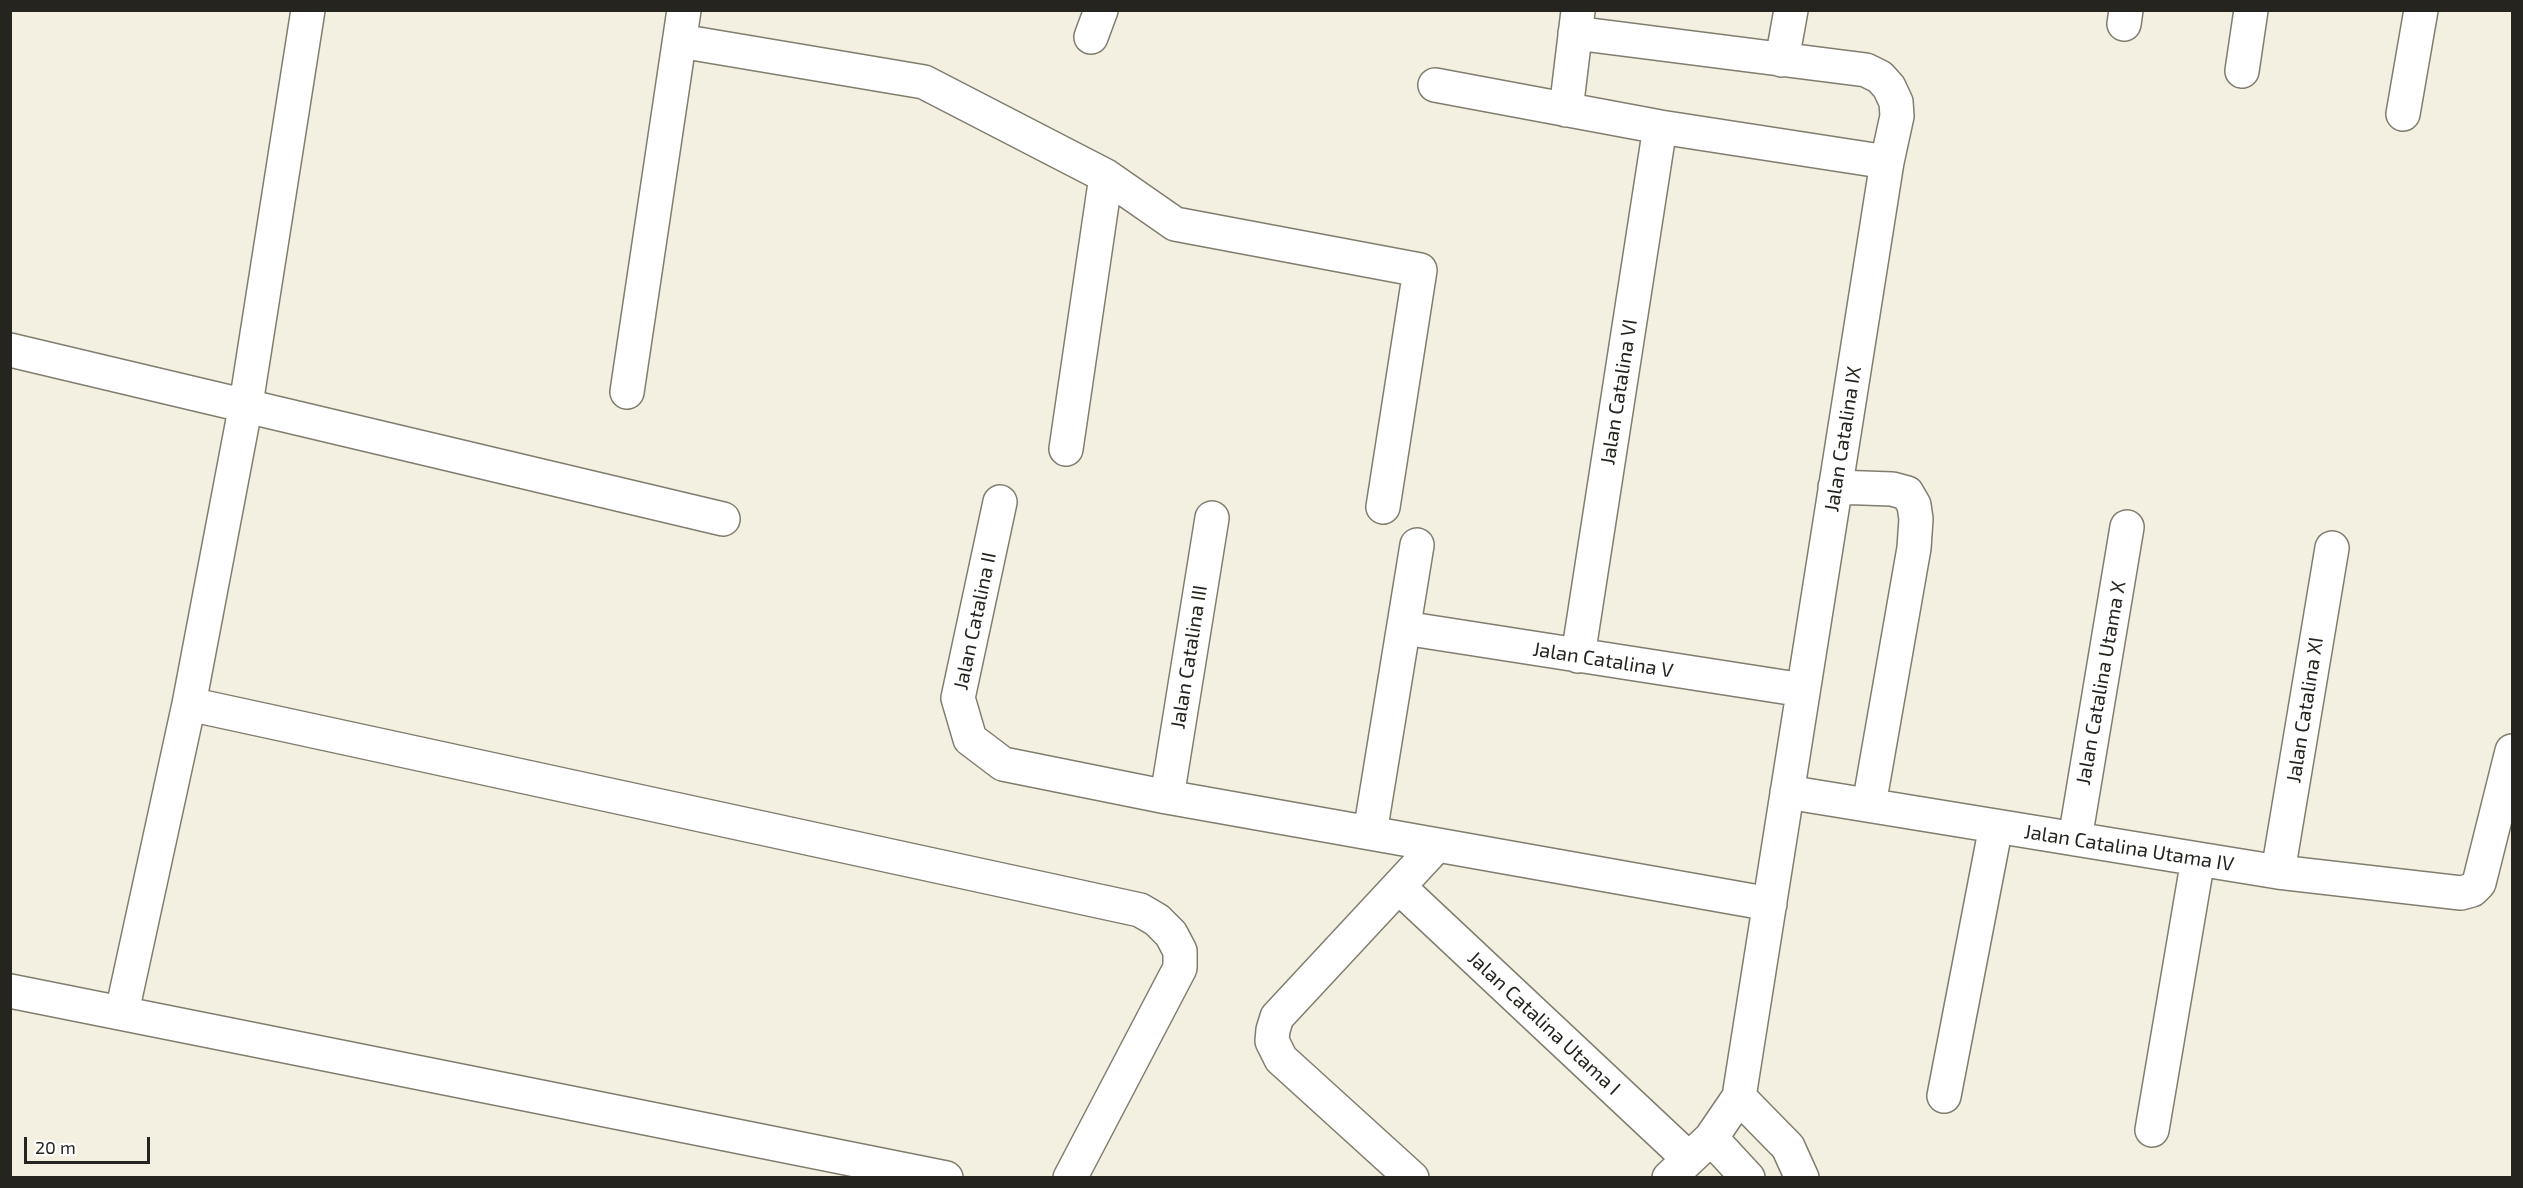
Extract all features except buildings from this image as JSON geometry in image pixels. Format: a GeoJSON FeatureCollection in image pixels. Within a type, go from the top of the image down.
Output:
{"type":"FeatureCollection","features":[{"type":"Feature","properties":{"kind":"street"},"geometry":{"type":"LineString","coordinates":[[122,1012],[189,704],[246,404],[308,10]]}},
{"type":"Feature","properties":{"kind":"street"},"geometry":{"type":"LineString","coordinates":[[1566,110],[1576,22],[1782,60],[1791,10]]}},
{"type":"Feature","properties":{"kind":"street"},"geometry":{"type":"LineString","coordinates":[[2242,71],[2251,10]]}},
{"type":"Feature","properties":{"kind":"street"},"geometry":{"type":"LineString","coordinates":[[2403,114],[2421,10]]}},
{"type":"Feature","properties":{"kind":"street"},"geometry":{"type":"LineString","coordinates":[[627,392],[682,26],[924,82],[1106,176],[1175,224],[1420,270],[1383,507]]}},
{"type":"Feature","properties":{"kind":"street","name":"Jalan Catalina IX"},"geometry":{"type":"LineString","coordinates":[[1739,1097],[1887,162],[1897,116],[1896,102],[1889,87],[1880,77],[1866,70],[1782,60]]}},
{"type":"Feature","properties":{"kind":"street"},"geometry":{"type":"LineString","coordinates":[[1435,85],[1660,128],[1887,162]]}},
{"type":"Feature","properties":{"kind":"street","name":"Jalan Catalina VI"},"geometry":{"type":"LineString","coordinates":[[1578,656],[1660,128]]}},
{"type":"Feature","properties":{"kind":"street"},"geometry":{"type":"LineString","coordinates":[[1066,449],[1106,176]]}},
{"type":"Feature","properties":{"kind":"street"},"geometry":{"type":"LineString","coordinates":[[10,350],[246,404],[723,519]]}},
{"type":"Feature","properties":{"kind":"street"},"geometry":{"type":"LineString","coordinates":[[1835,487],[1892,489],[1907,493],[1914,505],[1916,519],[1914,548],[1869,805]]}},
{"type":"Feature","properties":{"kind":"street","name":"Jalan Catalina II"},"geometry":{"type":"LineString","coordinates":[[1000,502],[958,698],[970,740],[1003,764],[1167,797]]}},
{"type":"Feature","properties":{"kind":"street","name":"Jalan Catalina III"},"geometry":{"type":"LineString","coordinates":[[1167,797],[1212,518]]}},
{"type":"Feature","properties":{"kind":"street","name":"Jalan Catalina Utama X"},"geometry":{"type":"LineString","coordinates":[[2075,839],[2127,527]]}},
{"type":"Feature","properties":{"kind":"street"},"geometry":{"type":"LineString","coordinates":[[1370,833],[1418,545]]}},
{"type":"Feature","properties":{"kind":"street","name":"Jalan Catalina XI"},"geometry":{"type":"LineString","coordinates":[[2278,872],[2331,548]]}},
{"type":"Feature","properties":{"kind":"street","name":"Jalan Catalina V"},"geometry":{"type":"LineString","coordinates":[[1404,628],[1803,690]]}},
{"type":"Feature","properties":{"kind":"street"},"geometry":{"type":"LineString","coordinates":[[189,704],[1140,910],[1157,920],[1171,934],[1180,951],[1180,968],[1070,1178]]}},
{"type":"Feature","properties":{"kind":"street","name":"Jalan Catalina Utama IV"},"geometry":{"type":"LineString","coordinates":[[1787,792],[2278,872],[2461,893],[2472,890],[2480,883],[2512,751]]}},
{"type":"Feature","properties":{"kind":"street"},"geometry":{"type":"LineString","coordinates":[[1167,797],[1770,904]]}},
{"type":"Feature","properties":{"kind":"street"},"geometry":{"type":"LineString","coordinates":[[1944,1096],[1996,826]]}},
{"type":"Feature","properties":{"kind":"street"},"geometry":{"type":"LineString","coordinates":[[1412,1178],[1281,1059],[1272,1041],[1277,1017],[1437,845]]}},
{"type":"Feature","properties":{"kind":"street"},"geometry":{"type":"LineString","coordinates":[[2152,1130],[2198,859]]}},
{"type":"Feature","properties":{"kind":"street","name":"Jalan Catalina Utama I"},"geometry":{"type":"LineString","coordinates":[[1399,887],[1690,1158],[1748,1178]]}},
{"type":"Feature","properties":{"kind":"street"},"geometry":{"type":"LineString","coordinates":[[10,991],[946,1178]]}},
{"type":"Feature","properties":{"kind":"street"},"geometry":{"type":"LineString","coordinates":[[1690,1158],[1739,1097],[1788,1147],[1802,1178]]}}]}
